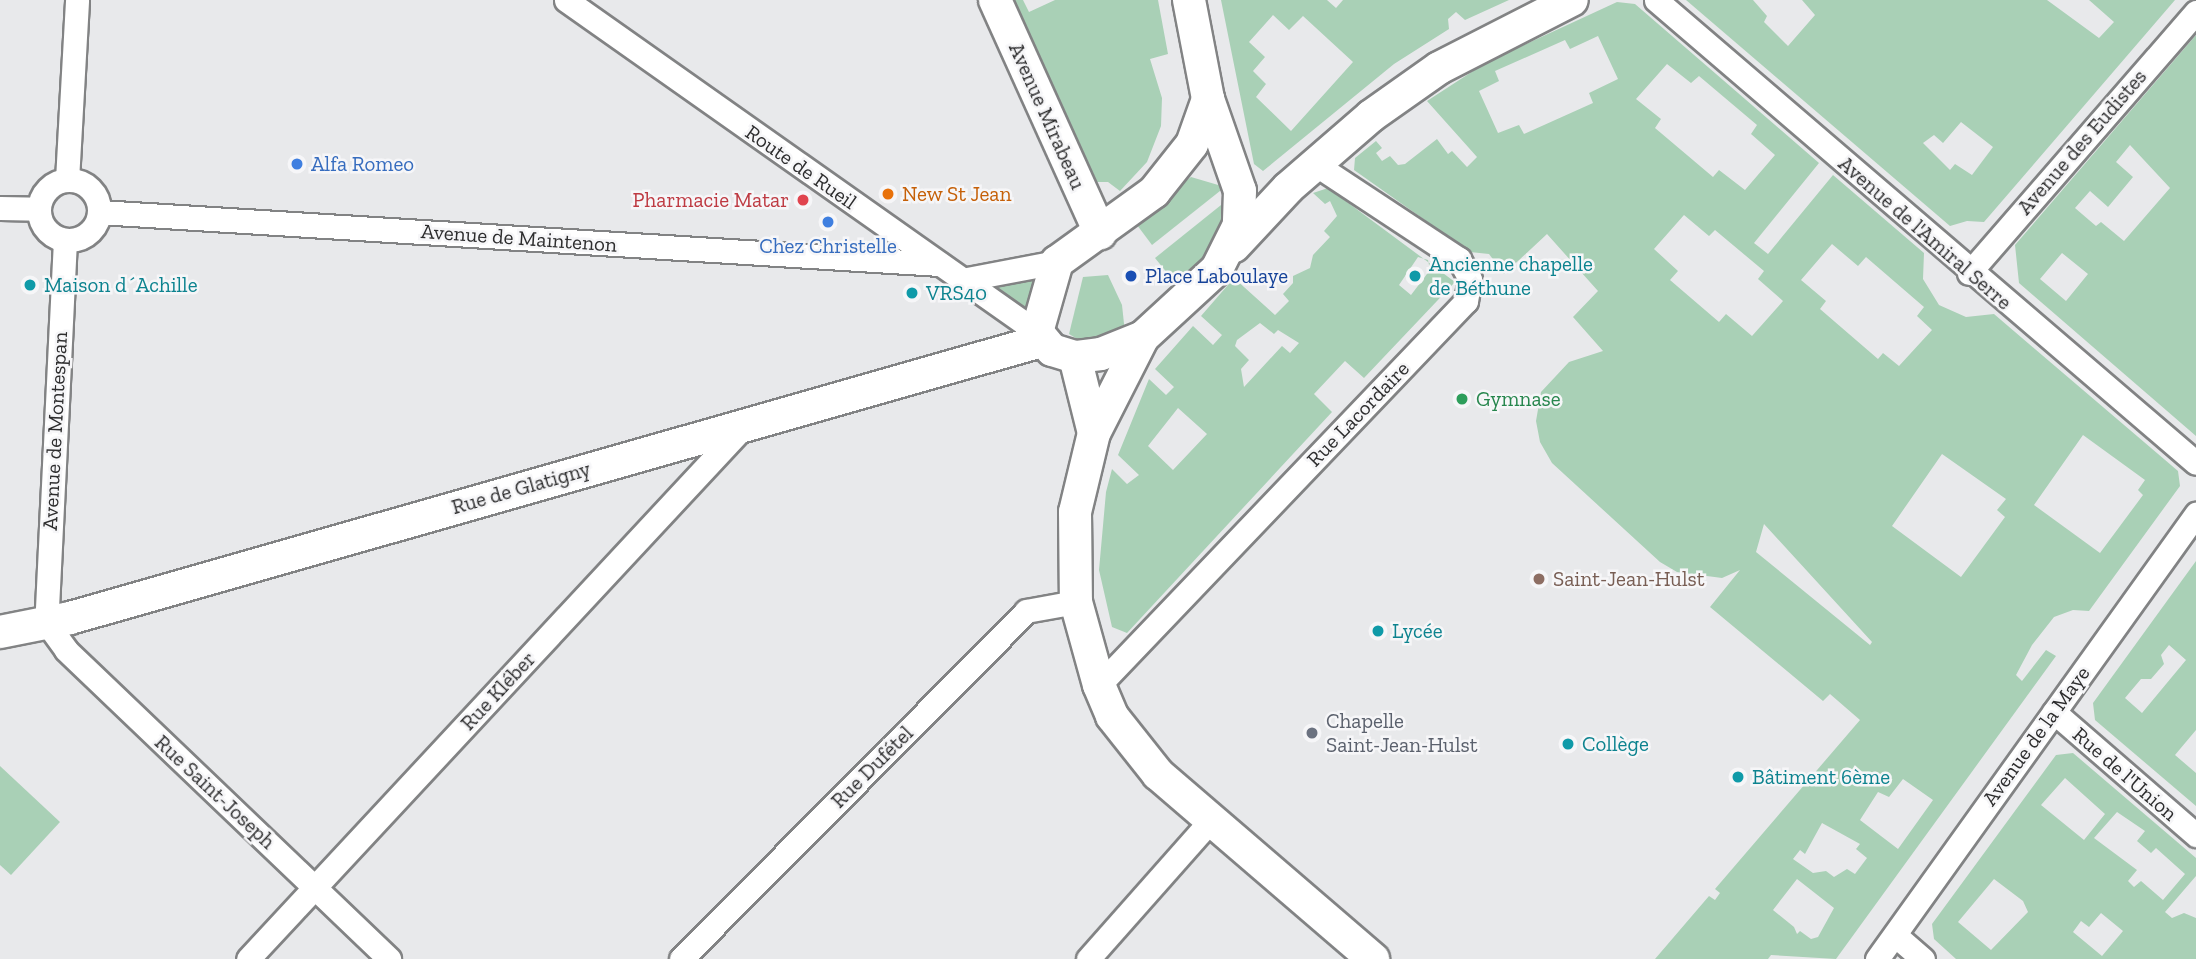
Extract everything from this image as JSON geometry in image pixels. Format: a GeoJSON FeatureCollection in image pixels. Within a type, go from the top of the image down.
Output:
{"type":"FeatureCollection","features":[{"type":"Feature","properties":{"kind":"street"},"geometry":{"type":"LineString","coordinates":[[67,180],[77,0]]}},
{"type":"Feature","properties":{"kind":"street","name":"Route de Rueil"},"geometry":{"type":"LineString","coordinates":[[566,0],[939,264],[967,279],[1039,337]]}},
{"type":"Feature","properties":{"kind":"street","name":"Avenue Mirabeau"},"geometry":{"type":"LineString","coordinates":[[995,0],[1100,233]]}},
{"type":"Feature","properties":{"kind":"street"},"geometry":{"type":"LineString","coordinates":[[1189,0],[1209,99],[1236,184],[1239,225],[1228,253]]}},
{"type":"Feature","properties":{"kind":"street"},"geometry":{"type":"LineString","coordinates":[[1057,262],[1039,337],[1075,357],[1121,349],[1143,337],[1186,303],[1288,188],[1371,116],[1439,68],[1573,0]]}},
{"type":"Feature","properties":{"kind":"street","name":"Avenue de l'Amiral Serre"},"geometry":{"type":"LineString","coordinates":[[1656,0],[1969,273],[2196,463]]}},
{"type":"Feature","properties":{"kind":"street","name":"Avenue des Eudistes"},"geometry":{"type":"LineString","coordinates":[[1969,273],[2196,12]]}},
{"type":"Feature","properties":{"kind":"street"},"geometry":{"type":"LineString","coordinates":[[967,279],[1057,262],[1100,233],[1153,192],[1178,166],[1192,145],[1209,99]]}},
{"type":"Feature","properties":{"kind":"street","name":"Rue Lacordaire"},"geometry":{"type":"LineString","coordinates":[[1099,685],[1466,301],[1470,279],[1459,259],[1315,164]]}},
{"type":"Feature","properties":{"kind":"street"},"geometry":{"type":"LineString","coordinates":[[1178,166],[1236,184],[1288,188]]}},
{"type":"Feature","properties":{"kind":"street"},"geometry":{"type":"LineString","coordinates":[[67,180],[86,185],[99,212],[84,236],[65,240],[43,226],[38,209],[44,193],[67,180]]}},
{"type":"Feature","properties":{"kind":"street"},"geometry":{"type":"LineString","coordinates":[[0,208],[38,209]]}},
{"type":"Feature","properties":{"kind":"street","name":"Avenue de Maintenon"},"geometry":{"type":"LineString","coordinates":[[99,212],[939,264]]}},
{"type":"Feature","properties":{"kind":"street","name":"Avenue de Montespan"},"geometry":{"type":"LineString","coordinates":[[46,622],[65,240]]}},
{"type":"Feature","properties":{"kind":"street","name":"Rue de Glatigny"},"geometry":{"type":"LineString","coordinates":[[0,632],[46,622],[747,423],[1039,337]]}},
{"type":"Feature","properties":{"kind":"street"},"geometry":{"type":"LineString","coordinates":[[1143,337],[1094,433],[1075,512],[1076,602],[1099,685],[1112,716],[1133,747],[1210,821],[1373,959]]}},
{"type":"Feature","properties":{"kind":"street"},"geometry":{"type":"LineString","coordinates":[[1075,357],[1094,433]]}},
{"type":"Feature","properties":{"kind":"street","name":"Rue Kléber"},"geometry":{"type":"LineString","coordinates":[[248,959],[747,423]]}},
{"type":"Feature","properties":{"kind":"street","name":"Avenue de la Maye"},"geometry":{"type":"LineString","coordinates":[[1877,959],[2196,514]]}},
{"type":"Feature","properties":{"kind":"street","name":"Rue Dufétel"},"geometry":{"type":"LineString","coordinates":[[681,959],[1026,611],[1076,602]]}},
{"type":"Feature","properties":{"kind":"street","name":"Rue Saint-Joseph"},"geometry":{"type":"LineString","coordinates":[[46,622],[66,650],[389,959]]}},
{"type":"Feature","properties":{"kind":"street","name":"Rue de l'Union"},"geometry":{"type":"LineString","coordinates":[[2054,712],[2196,835]]}},
{"type":"Feature","properties":{"kind":"street"},"geometry":{"type":"LineString","coordinates":[[1088,959],[1210,821]]}},
{"type":"Feature","properties":{"kind":"street"},"geometry":{"type":"LineString","coordinates":[[1895,934],[1923,959]]}},
{"type":"Feature","properties":{"kind":"green space"},"geometry":{"type":"Polygon","coordinates":[[[1014,0],[1023,0],[1029,12],[1055,0],[1158,0],[1168,54],[1150,59],[1162,98],[1161,126],[1147,162],[1120,191],[1108,182],[1097,182],[1014,0]]]}},
{"type":"Feature","properties":{"kind":"green space"},"geometry":{"type":"Polygon","coordinates":[[[1221,0],[1327,0],[1336,8],[1343,0],[1509,0],[1465,20],[1456,12],[1448,19],[1449,29],[1394,64],[1263,171],[1254,164],[1221,0]],[[1273,15],[1249,42],[1265,57],[1253,71],[1266,84],[1256,97],[1291,131],[1353,62],[1303,16],[1289,30],[1273,15]]]}},
{"type":"Feature","properties":{"kind":"green space"},"geometry":{"type":"Polygon","coordinates":[[[1686,0],[1753,0],[1767,16],[1764,22],[1788,46],[1815,15],[1802,0],[2047,0],[2099,38],[2114,22],[2089,0],[2175,0],[1984,222],[1967,221],[1950,226],[1686,0]],[[1961,122],[1943,143],[1934,135],[1923,143],[1950,170],[1955,164],[1972,175],[1993,147],[1961,122]]]}},
{"type":"Feature","properties":{"kind":"green space"},"geometry":{"type":"Polygon","coordinates":[[[1617,2],[1635,4],[1819,163],[1754,243],[1768,254],[1833,175],[1924,253],[1923,279],[1939,305],[1966,317],[1994,314],[2178,471],[2180,486],[2089,611],[2073,610],[2054,617],[2032,645],[2016,675],[2022,681],[2046,650],[2056,656],[1836,959],[1771,955],[1768,959],[1655,959],[1709,896],[1715,900],[1720,893],[1715,889],[1860,720],[1830,694],[1823,701],[1710,607],[1740,570],[1722,578],[1677,572],[1660,562],[1552,463],[1540,442],[1536,421],[1541,392],[1569,362],[1603,351],[1573,317],[1598,291],[1547,234],[1504,274],[1489,254],[1470,252],[1354,170],[1355,158],[1376,141],[1382,148],[1376,153],[1382,161],[1390,156],[1398,165],[1405,164],[1437,139],[1448,154],[1452,151],[1467,167],[1477,157],[1427,101],[1487,62],[1617,2]],[[1598,36],[1570,49],[1565,40],[1495,71],[1499,81],[1479,91],[1498,133],[1519,125],[1524,134],[1593,103],[1589,93],[1618,79],[1598,36]],[[1667,64],[1636,99],[1661,119],[1655,128],[1713,177],[1719,170],[1745,190],[1775,155],[1751,134],[1757,125],[1699,76],[1691,83],[1667,64]],[[1684,215],[1654,249],[1678,271],[1670,280],[1719,322],[1726,314],[1752,336],[1783,301],[1758,279],[1764,271],[1715,230],[1709,236],[1684,215]],[[1832,244],[1801,280],[1826,301],[1820,309],[1878,359],[1883,353],[1899,366],[1932,330],[1917,316],[1924,307],[1866,257],[1858,266],[1832,244]],[[2083,435],[2034,505],[2100,553],[2143,495],[2138,490],[2145,480],[2083,435]],[[1942,454],[1892,526],[1961,577],[2005,517],[1997,510],[2006,499],[1942,454]],[[1764,524],[1756,552],[1870,645],[1872,642],[1764,524]],[[1903,779],[1889,797],[1878,792],[1860,820],[1898,849],[1933,800],[1903,779]],[[1822,823],[1805,854],[1800,850],[1793,859],[1813,873],[1826,871],[1834,877],[1847,869],[1855,874],[1867,858],[1856,849],[1860,844],[1822,823]],[[1797,879],[1773,910],[1794,927],[1797,934],[1800,931],[1811,939],[1818,937],[1834,908],[1797,879]]]}},
{"type":"Feature","properties":{"kind":"green space"},"geometry":{"type":"Polygon","coordinates":[[[2196,35],[2196,436],[2019,283],[2015,245],[2196,35]],[[2130,145],[2116,162],[2133,177],[2108,207],[2090,191],[2075,208],[2096,226],[2101,222],[2124,241],[2170,188],[2130,145]],[[2062,253],[2040,279],[2066,301],[2088,274],[2062,253]]]}},
{"type":"Feature","properties":{"kind":"green space"},"geometry":{"type":"Polygon","coordinates":[[[1191,177],[1225,187],[1152,245],[1134,221],[1191,177]]]}},
{"type":"Feature","properties":{"kind":"green space"},"geometry":{"type":"Polygon","coordinates":[[[1328,188],[1423,259],[1418,257],[1399,285],[1411,295],[1430,270],[1428,262],[1455,282],[1364,378],[1345,361],[1314,394],[1332,412],[1127,633],[1112,627],[1099,570],[1106,492],[1112,469],[1127,484],[1139,475],[1118,455],[1149,379],[1166,395],[1174,387],[1155,369],[1193,326],[1213,345],[1222,335],[1201,316],[1234,278],[1275,315],[1289,301],[1283,294],[1293,283],[1293,276],[1310,268],[1313,255],[1330,237],[1324,231],[1337,216],[1330,201],[1325,204],[1313,193],[1328,188]],[[1260,323],[1237,340],[1235,346],[1249,360],[1241,369],[1244,387],[1282,346],[1290,353],[1299,343],[1278,330],[1274,334],[1260,323]],[[1178,408],[1148,446],[1173,470],[1207,434],[1178,408]]]}},
{"type":"Feature","properties":{"kind":"green space"},"geometry":{"type":"Polygon","coordinates":[[[1231,197],[1224,237],[1181,290],[1155,258],[1231,197]]]}},
{"type":"Feature","properties":{"kind":"green space"},"geometry":{"type":"Polygon","coordinates":[[[1038,273],[1030,315],[991,289],[990,283],[1038,273]]]}},
{"type":"Feature","properties":{"kind":"green space"},"geometry":{"type":"Polygon","coordinates":[[[1108,275],[1122,305],[1125,333],[1079,340],[1069,334],[1083,277],[1108,275]]]}},
{"type":"Feature","properties":{"kind":"green space"},"geometry":{"type":"Polygon","coordinates":[[[2196,561],[2196,730],[2175,755],[2196,773],[2196,806],[2095,720],[2093,703],[2196,561]],[[2169,645],[2161,655],[2164,664],[2151,679],[2141,679],[2125,698],[2142,713],[2186,660],[2169,645]]]}},
{"type":"Feature","properties":{"kind":"green space"},"geometry":{"type":"Polygon","coordinates":[[[2073,753],[2196,858],[2196,876],[2165,912],[2172,918],[2184,913],[2196,918],[2196,959],[1956,959],[1934,939],[1932,924],[2056,755],[2073,753]],[[2065,778],[2041,805],[2084,840],[2105,814],[2065,778]],[[2117,812],[2094,838],[2137,870],[2128,881],[2134,887],[2141,881],[2163,900],[2185,874],[2156,848],[2151,853],[2137,841],[2145,831],[2117,812]],[[1994,879],[1958,922],[1991,950],[2028,912],[2023,901],[1994,879]],[[2101,913],[2089,927],[2081,921],[2073,932],[2102,956],[2123,931],[2101,913]]]}},
{"type":"Feature","properties":{"kind":"green space"},"geometry":{"type":"Polygon","coordinates":[[[0,766],[60,822],[11,875],[0,865],[0,766]]]}},
{"type":"Feature","properties":{"kind":"place","name":"Alfa Romeo"},"geometry":{"type":"Point","coordinates":[297,164]}},
{"type":"Feature","properties":{"kind":"place","name":"New St Jean"},"geometry":{"type":"Point","coordinates":[888,194]}},
{"type":"Feature","properties":{"kind":"place","name":"Pharmacie Matar"},"geometry":{"type":"Point","coordinates":[803,200]}},
{"type":"Feature","properties":{"kind":"place","name":"Chez Christelle"},"geometry":{"type":"Point","coordinates":[828,222]}},
{"type":"Feature","properties":{"kind":"place","name":"Place Laboulaye"},"geometry":{"type":"Point","coordinates":[1131,276]}},
{"type":"Feature","properties":{"kind":"place","name":"Ancienne chapelle de Béthune"},"geometry":{"type":"Point","coordinates":[1415,276]}},
{"type":"Feature","properties":{"kind":"place","name":"Maison d´Achille"},"geometry":{"type":"Point","coordinates":[30,285]}},
{"type":"Feature","properties":{"kind":"place","name":"VRS40"},"geometry":{"type":"Point","coordinates":[912,293]}},
{"type":"Feature","properties":{"kind":"place","name":"Gymnase"},"geometry":{"type":"Point","coordinates":[1462,399]}},
{"type":"Feature","properties":{"kind":"place","name":"Saint-Jean-Hulst"},"geometry":{"type":"Point","coordinates":[1539,579]}},
{"type":"Feature","properties":{"kind":"place","name":"Lycée"},"geometry":{"type":"Point","coordinates":[1378,631]}},
{"type":"Feature","properties":{"kind":"place","name":"Chapelle Saint-Jean-Hulst"},"geometry":{"type":"Point","coordinates":[1312,733]}},
{"type":"Feature","properties":{"kind":"place","name":"Collège"},"geometry":{"type":"Point","coordinates":[1568,744]}},
{"type":"Feature","properties":{"kind":"place","name":"Bâtiment 6ème"},"geometry":{"type":"Point","coordinates":[1738,777]}}]}
